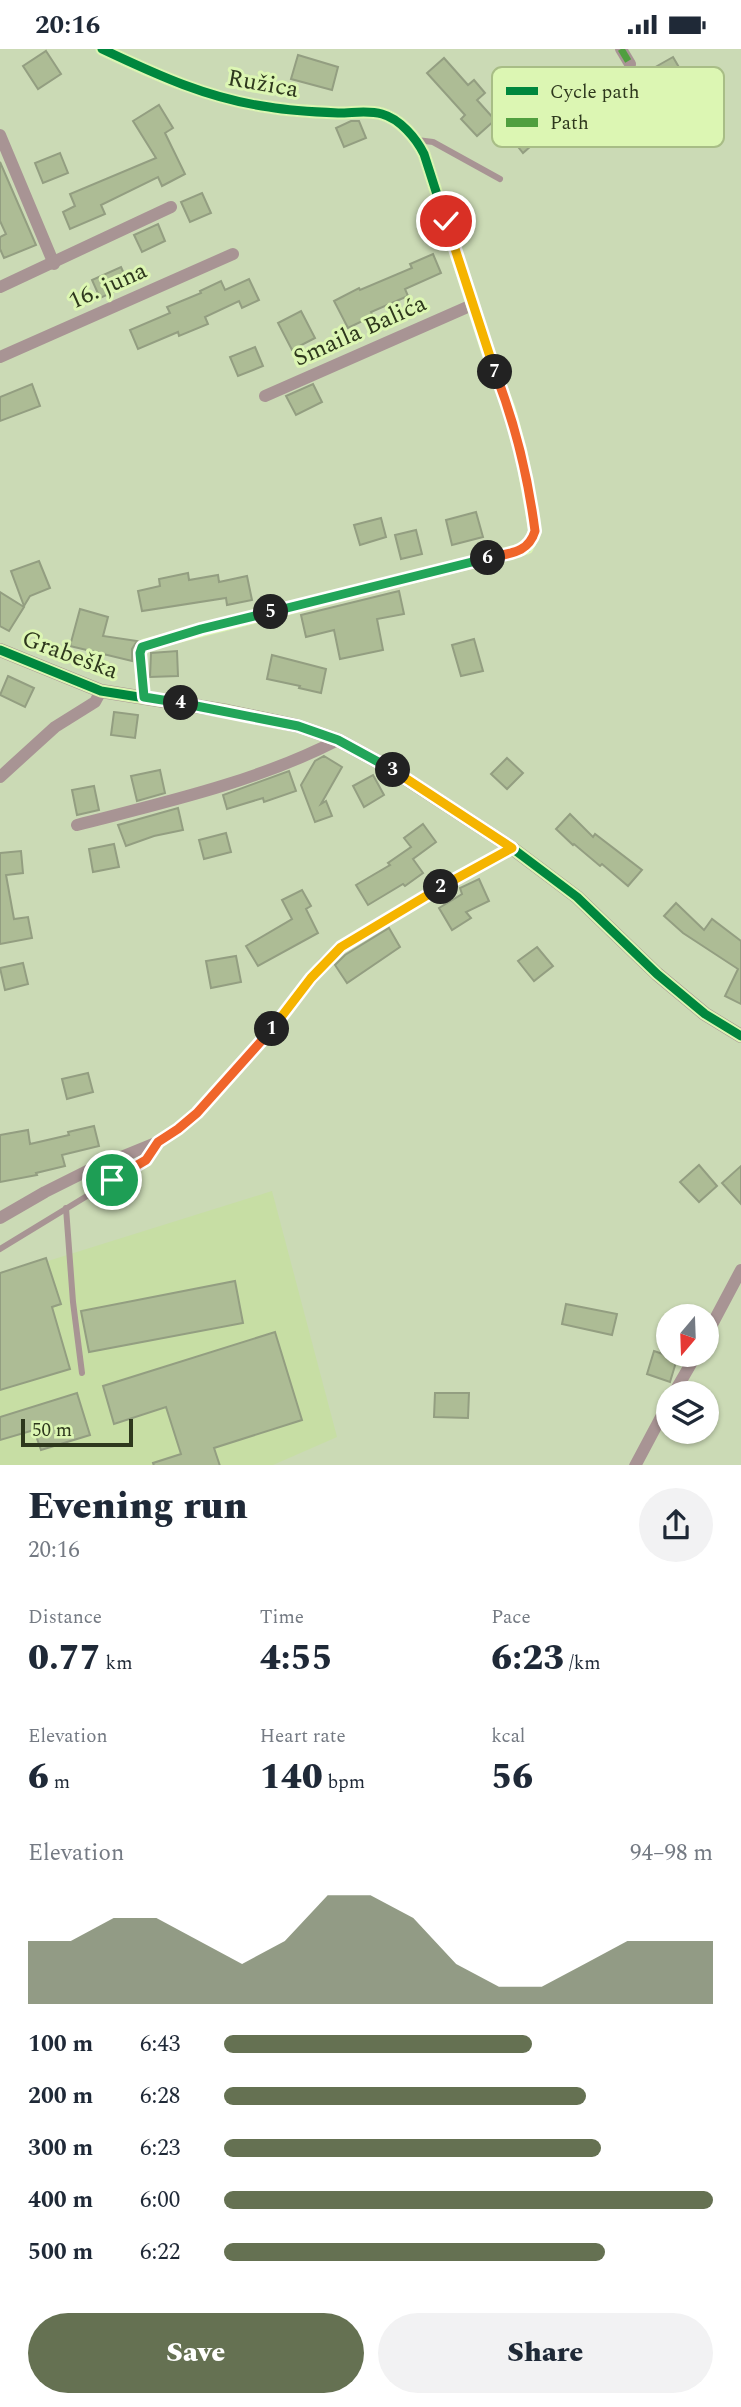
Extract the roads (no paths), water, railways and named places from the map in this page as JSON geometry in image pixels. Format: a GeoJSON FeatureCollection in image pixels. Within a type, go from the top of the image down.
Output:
{"type":"FeatureCollection","features":[{"type":"Feature","properties":{"kind":"street","name":"Ružica"},"geometry":{"type":"LineString","coordinates":[[102,49],[184,86],[219,98],[306,111],[384,114],[417,140]]}},
{"type":"Feature","properties":{"kind":"street"},"geometry":{"type":"LineString","coordinates":[[621,49],[630,64]]}},
{"type":"Feature","properties":{"kind":"street"},"geometry":{"type":"LineString","coordinates":[[0,135],[54,264]]}},
{"type":"Feature","properties":{"kind":"street"},"geometry":{"type":"LineString","coordinates":[[144,697],[140,653],[145,645],[500,556],[527,548],[532,541],[535,531],[521,452],[509,408],[491,363],[424,154],[417,140]]}},
{"type":"Feature","properties":{"kind":"street"},"geometry":{"type":"LineString","coordinates":[[0,287],[171,207]]}},
{"type":"Feature","properties":{"kind":"street","name":"16. juna"},"geometry":{"type":"LineString","coordinates":[[0,357],[233,254]]}},
{"type":"Feature","properties":{"kind":"street","name":"Smaila Balića"},"geometry":{"type":"LineString","coordinates":[[265,396],[472,305]]}},
{"type":"Feature","properties":{"kind":"street","name":"Grabeška"},"geometry":{"type":"LineString","coordinates":[[0,650],[51,673],[101,691],[286,723],[338,740],[391,769],[512,848],[577,897],[657,974],[705,1014],[741,1036]]}},
{"type":"Feature","properties":{"kind":"street"},"geometry":{"type":"LineString","coordinates":[[0,776],[55,727],[95,702],[101,691]]}},
{"type":"Feature","properties":{"kind":"street"},"geometry":{"type":"LineString","coordinates":[[77,825],[231,784],[296,761],[338,740]]}},
{"type":"Feature","properties":{"kind":"street"},"geometry":{"type":"LineString","coordinates":[[0,1219],[87,1171],[158,1142],[178,1129],[197,1113],[272,1029],[311,978],[341,947],[430,893],[512,848]]}},
{"type":"Feature","properties":{"kind":"street"},"geometry":{"type":"LineString","coordinates":[[719,1311],[741,1270]]}},
{"type":"Feature","properties":{"kind":"street"},"geometry":{"type":"LineString","coordinates":[[635,1465],[656,1426]]}},
{"type":"Feature","properties":{"kind":"lane"},"geometry":{"type":"LineString","coordinates":[[417,140],[433,142],[500,179]]}},
{"type":"Feature","properties":{"kind":"lane"},"geometry":{"type":"LineString","coordinates":[[0,1249],[146,1160],[158,1142]]}},
{"type":"Feature","properties":{"kind":"lane"},"geometry":{"type":"LineString","coordinates":[[66,1208],[73,1302],[82,1373]]}}]}
